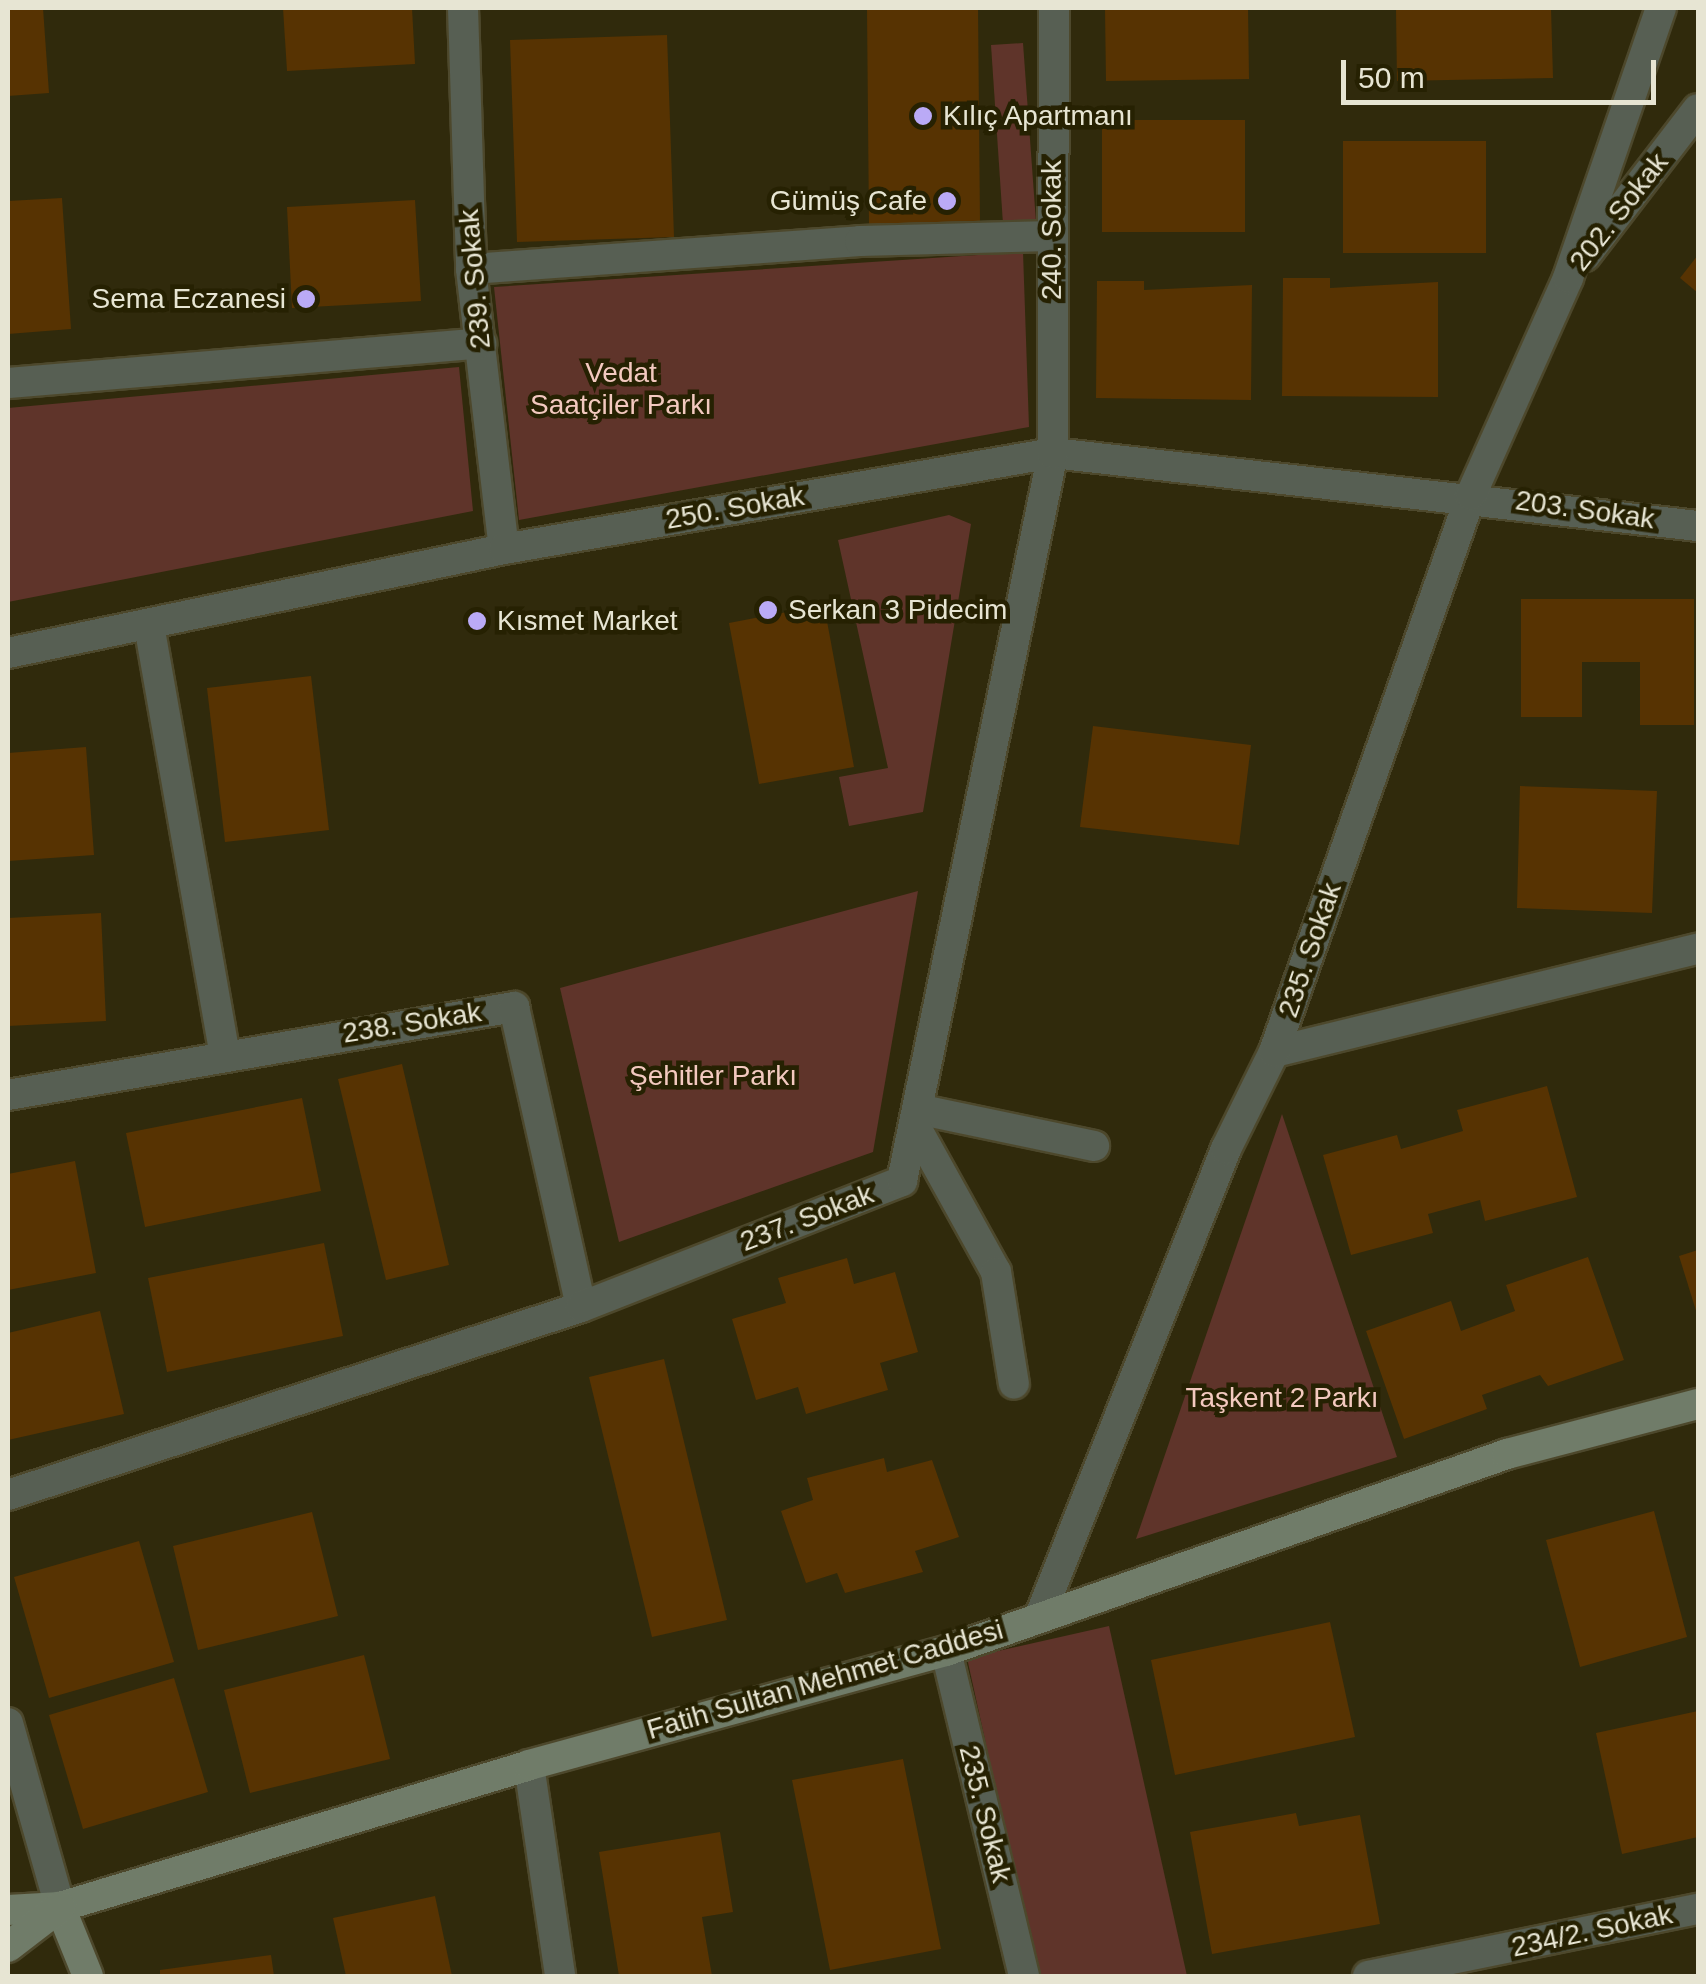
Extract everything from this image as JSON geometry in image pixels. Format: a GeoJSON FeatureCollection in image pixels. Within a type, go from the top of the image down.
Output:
{"type":"FeatureCollection","features":[{"type":"Feature","properties":{"kind":"main road","name":"Fatih Sultan Mehmet Caddesi"},"geometry":{"type":"LineString","coordinates":[[60,1907],[529,1765],[946,1650],[1507,1454],[1698,1404]]}},
{"type":"Feature","properties":{"kind":"main road"},"geometry":{"type":"LineString","coordinates":[[8,1910],[60,1907]]}},
{"type":"Feature","properties":{"kind":"main road"},"geometry":{"type":"LineString","coordinates":[[8,1947],[60,1907]]}},
{"type":"Feature","properties":{"kind":"main road"},"geometry":{"type":"LineString","coordinates":[[60,1907],[88,1976]]}},
{"type":"Feature","properties":{"kind":"street","name":"239. Sokak"},"geometry":{"type":"LineString","coordinates":[[463,8],[471,270],[504,549]]}},
{"type":"Feature","properties":{"kind":"street","name":"240. Sokak"},"geometry":{"type":"LineString","coordinates":[[1052,453],[1054,8]]}},
{"type":"Feature","properties":{"kind":"street","name":"202. Sokak"},"geometry":{"type":"LineString","coordinates":[[1568,278],[1661,8]]}},
{"type":"Feature","properties":{"kind":"street","name":"202. Sokak"},"geometry":{"type":"LineString","coordinates":[[1568,278],[1698,109]]}},
{"type":"Feature","properties":{"kind":"street"},"geometry":{"type":"LineString","coordinates":[[471,270],[860,241],[1051,236]]}},
{"type":"Feature","properties":{"kind":"street","name":"235. Sokak"},"geometry":{"type":"LineString","coordinates":[[1040,1616],[1226,1150],[1274,1052],[1470,495],[1568,278]]}},
{"type":"Feature","properties":{"kind":"street"},"geometry":{"type":"LineString","coordinates":[[8,383],[480,343]]}},
{"type":"Feature","properties":{"kind":"street","name":"250. Sokak"},"geometry":{"type":"LineString","coordinates":[[8,653],[504,549],[1052,453],[1470,495]]}},
{"type":"Feature","properties":{"kind":"street","name":"237. Sokak"},"geometry":{"type":"LineString","coordinates":[[8,1495],[581,1307],[902,1181],[1052,453]]}},
{"type":"Feature","properties":{"kind":"street","name":"203. Sokak"},"geometry":{"type":"LineString","coordinates":[[1470,495],[1698,526]]}},
{"type":"Feature","properties":{"kind":"street"},"geometry":{"type":"LineString","coordinates":[[149,625],[224,1052]]}},
{"type":"Feature","properties":{"kind":"street"},"geometry":{"type":"LineString","coordinates":[[1274,1052],[1698,949]]}},
{"type":"Feature","properties":{"kind":"street","name":"238. Sokak"},"geometry":{"type":"LineString","coordinates":[[8,1096],[224,1052],[514,1007],[581,1307]]}},
{"type":"Feature","properties":{"kind":"street"},"geometry":{"type":"LineString","coordinates":[[916,1117],[1094,1146]]}},
{"type":"Feature","properties":{"kind":"street"},"geometry":{"type":"LineString","coordinates":[[916,1117],[996,1272],[1014,1384]]}},
{"type":"Feature","properties":{"kind":"street","name":"235. Sokak"},"geometry":{"type":"LineString","coordinates":[[946,1650],[1024,1976]]}},
{"type":"Feature","properties":{"kind":"street"},"geometry":{"type":"LineString","coordinates":[[8,1723],[60,1907]]}},
{"type":"Feature","properties":{"kind":"street"},"geometry":{"type":"LineString","coordinates":[[529,1765],[560,1976]]}},
{"type":"Feature","properties":{"kind":"street","name":"234/2. Sokak"},"geometry":{"type":"LineString","coordinates":[[1368,1976],[1698,1909]]}},
{"type":"Feature","properties":{"kind":"green space"},"geometry":{"type":"Polygon","coordinates":[[[1023,43],[1036,222],[1003,224],[991,45],[1023,43]]]}},
{"type":"Feature","properties":{"kind":"green space","name":"Vedat Saatçiler Parkı"},"geometry":{"type":"Polygon","coordinates":[[[1023,252],[1029,427],[519,520],[494,287],[1023,252]]]}},
{"type":"Feature","properties":{"kind":"green space"},"geometry":{"type":"Polygon","coordinates":[[[459,367],[473,511],[8,602],[8,408],[459,367]]]}},
{"type":"Feature","properties":{"kind":"green space"},"geometry":{"type":"Polygon","coordinates":[[[949,515],[971,524],[923,812],[849,826],[839,777],[888,768],[838,540],[949,515]]]}},
{"type":"Feature","properties":{"kind":"green space","name":"Şehitler Parkı"},"geometry":{"type":"Polygon","coordinates":[[[918,891],[873,1152],[619,1242],[560,988],[918,891]]]}},
{"type":"Feature","properties":{"kind":"green space","name":"Taşkent 2 Parkı"},"geometry":{"type":"Polygon","coordinates":[[[1282,1114],[1397,1457],[1136,1539],[1282,1114]]]}},
{"type":"Feature","properties":{"kind":"green space"},"geometry":{"type":"Polygon","coordinates":[[[1109,1626],[1187,1976],[1037,1976],[967,1658],[1109,1626]]]}},
{"type":"Feature","properties":{"kind":"building"},"geometry":{"type":"Polygon","coordinates":[[[8,8],[43,8],[49,93],[8,96],[8,8]]]}},
{"type":"Feature","properties":{"kind":"building"},"geometry":{"type":"Polygon","coordinates":[[[283,8],[412,8],[415,64],[287,71],[283,8]]]}},
{"type":"Feature","properties":{"kind":"building","name":"Kılıç Apartmanı"},"geometry":{"type":"Polygon","coordinates":[[[867,8],[978,8],[980,225],[869,226],[867,8]]]}},
{"type":"Feature","properties":{"kind":"building"},"geometry":{"type":"Polygon","coordinates":[[[1105,8],[1248,8],[1249,79],[1106,81],[1105,8]]]}},
{"type":"Feature","properties":{"kind":"building"},"geometry":{"type":"Polygon","coordinates":[[[1396,8],[1551,8],[1553,78],[1397,81],[1396,8]]]}},
{"type":"Feature","properties":{"kind":"building"},"geometry":{"type":"Polygon","coordinates":[[[667,35],[674,237],[517,242],[510,40],[667,35]]]}},
{"type":"Feature","properties":{"kind":"building"},"geometry":{"type":"Polygon","coordinates":[[[1102,120],[1245,120],[1245,232],[1102,232],[1102,120]]]}},
{"type":"Feature","properties":{"kind":"building"},"geometry":{"type":"Polygon","coordinates":[[[1343,141],[1486,141],[1486,253],[1343,253],[1343,141]]]}},
{"type":"Feature","properties":{"kind":"building"},"geometry":{"type":"Polygon","coordinates":[[[62,198],[71,329],[8,334],[8,201],[62,198]]]}},
{"type":"Feature","properties":{"kind":"building"},"geometry":{"type":"Polygon","coordinates":[[[415,200],[421,301],[292,308],[287,207],[415,200]]]}},
{"type":"Feature","properties":{"kind":"building"},"geometry":{"type":"Polygon","coordinates":[[[1698,255],[1698,293],[1680,278],[1698,255]]]}},
{"type":"Feature","properties":{"kind":"building"},"geometry":{"type":"Polygon","coordinates":[[[1283,278],[1330,278],[1330,288],[1438,282],[1438,397],[1282,396],[1283,278]]]}},
{"type":"Feature","properties":{"kind":"building"},"geometry":{"type":"Polygon","coordinates":[[[1097,281],[1144,281],[1144,290],[1252,285],[1251,400],[1096,398],[1097,281]]]}},
{"type":"Feature","properties":{"kind":"building"},"geometry":{"type":"Polygon","coordinates":[[[1521,599],[1694,599],[1694,725],[1640,725],[1640,662],[1582,662],[1582,717],[1521,717],[1521,599]]]}},
{"type":"Feature","properties":{"kind":"building"},"geometry":{"type":"Polygon","coordinates":[[[824,605],[854,767],[759,784],[729,623],[824,605]]]}},
{"type":"Feature","properties":{"kind":"building"},"geometry":{"type":"Polygon","coordinates":[[[311,676],[329,830],[225,842],[207,688],[311,676]]]}},
{"type":"Feature","properties":{"kind":"building"},"geometry":{"type":"Polygon","coordinates":[[[1093,726],[1251,745],[1239,845],[1080,827],[1093,726]]]}},
{"type":"Feature","properties":{"kind":"building"},"geometry":{"type":"Polygon","coordinates":[[[86,747],[94,855],[8,861],[8,753],[86,747]]]}},
{"type":"Feature","properties":{"kind":"building"},"geometry":{"type":"Polygon","coordinates":[[[1520,786],[1657,791],[1652,913],[1517,908],[1520,786]]]}},
{"type":"Feature","properties":{"kind":"building"},"geometry":{"type":"Polygon","coordinates":[[[101,913],[106,1021],[8,1026],[8,918],[101,913]]]}},
{"type":"Feature","properties":{"kind":"building"},"geometry":{"type":"Polygon","coordinates":[[[402,1064],[449,1265],[386,1280],[338,1079],[402,1064]]]}},
{"type":"Feature","properties":{"kind":"building"},"geometry":{"type":"Polygon","coordinates":[[[1547,1086],[1577,1197],[1485,1221],[1480,1200],[1428,1214],[1433,1233],[1351,1255],[1323,1155],[1397,1135],[1401,1149],[1463,1131],[1457,1110],[1547,1086]]]}},
{"type":"Feature","properties":{"kind":"building"},"geometry":{"type":"Polygon","coordinates":[[[302,1098],[321,1191],[145,1227],[126,1133],[302,1098]]]}},
{"type":"Feature","properties":{"kind":"building"},"geometry":{"type":"Polygon","coordinates":[[[75,1161],[96,1273],[8,1290],[8,1174],[75,1161]]]}},
{"type":"Feature","properties":{"kind":"building"},"geometry":{"type":"Polygon","coordinates":[[[324,1243],[343,1336],[167,1372],[148,1278],[324,1243]]]}},
{"type":"Feature","properties":{"kind":"building"},"geometry":{"type":"Polygon","coordinates":[[[1698,1250],[1698,1317],[1679,1256],[1698,1250]]]}},
{"type":"Feature","properties":{"kind":"building"},"geometry":{"type":"Polygon","coordinates":[[[1588,1257],[1624,1360],[1548,1386],[1540,1375],[1482,1395],[1487,1409],[1404,1439],[1366,1331],[1451,1301],[1461,1331],[1515,1311],[1506,1285],[1588,1257]]]}},
{"type":"Feature","properties":{"kind":"building"},"geometry":{"type":"Polygon","coordinates":[[[847,1258],[854,1284],[895,1272],[918,1352],[880,1363],[888,1390],[806,1414],[798,1387],[756,1400],[732,1319],[786,1303],[778,1278],[847,1258]]]}},
{"type":"Feature","properties":{"kind":"building"},"geometry":{"type":"Polygon","coordinates":[[[100,1311],[124,1414],[8,1440],[8,1333],[100,1311]]]}},
{"type":"Feature","properties":{"kind":"building"},"geometry":{"type":"Polygon","coordinates":[[[664,1359],[727,1620],[652,1637],[589,1377],[664,1359]]]}},
{"type":"Feature","properties":{"kind":"building"},"geometry":{"type":"Polygon","coordinates":[[[884,1458],[887,1472],[932,1460],[959,1537],[915,1551],[923,1572],[845,1593],[837,1573],[806,1583],[781,1511],[813,1500],[807,1478],[884,1458]]]}},
{"type":"Feature","properties":{"kind":"building"},"geometry":{"type":"Polygon","coordinates":[[[1654,1511],[1687,1637],[1580,1667],[1546,1540],[1654,1511]]]}},
{"type":"Feature","properties":{"kind":"building"},"geometry":{"type":"Polygon","coordinates":[[[312,1512],[338,1616],[198,1650],[173,1546],[312,1512]]]}},
{"type":"Feature","properties":{"kind":"building"},"geometry":{"type":"Polygon","coordinates":[[[139,1541],[174,1662],[49,1698],[14,1577],[139,1541]]]}},
{"type":"Feature","properties":{"kind":"building"},"geometry":{"type":"Polygon","coordinates":[[[1330,1622],[1355,1737],[1175,1775],[1151,1660],[1330,1622]]]}},
{"type":"Feature","properties":{"kind":"building"},"geometry":{"type":"Polygon","coordinates":[[[364,1655],[390,1759],[250,1793],[224,1690],[364,1655]]]}},
{"type":"Feature","properties":{"kind":"building"},"geometry":{"type":"Polygon","coordinates":[[[174,1678],[208,1792],[83,1829],[49,1715],[174,1678]]]}},
{"type":"Feature","properties":{"kind":"building"},"geometry":{"type":"Polygon","coordinates":[[[1698,1711],[1698,1837],[1622,1854],[1596,1733],[1698,1711]]]}},
{"type":"Feature","properties":{"kind":"building"},"geometry":{"type":"Polygon","coordinates":[[[903,1759],[941,1949],[830,1970],[792,1780],[903,1759]]]}},
{"type":"Feature","properties":{"kind":"building"},"geometry":{"type":"Polygon","coordinates":[[[1296,1813],[1299,1826],[1360,1815],[1380,1924],[1212,1954],[1190,1832],[1296,1813]]]}},
{"type":"Feature","properties":{"kind":"building"},"geometry":{"type":"Polygon","coordinates":[[[720,1832],[733,1912],[702,1917],[712,1976],[619,1976],[599,1852],[720,1832]]]}},
{"type":"Feature","properties":{"kind":"building"},"geometry":{"type":"Polygon","coordinates":[[[435,1896],[452,1976],[346,1976],[333,1918],[435,1896]]]}},
{"type":"Feature","properties":{"kind":"building"},"geometry":{"type":"Polygon","coordinates":[[[271,1955],[274,1976],[160,1976],[160,1970],[271,1955]]]}},
{"type":"Feature","properties":{"kind":"place","name":"Kılıç Apartmanı"},"geometry":{"type":"Point","coordinates":[923,116]}},
{"type":"Feature","properties":{"kind":"place","name":"Gümüş Cafe"},"geometry":{"type":"Point","coordinates":[947,201]}},
{"type":"Feature","properties":{"kind":"place","name":"Sema Eczanesi"},"geometry":{"type":"Point","coordinates":[306,299]}},
{"type":"Feature","properties":{"kind":"place","name":"Serkan 3 Pidecim"},"geometry":{"type":"Point","coordinates":[768,610]}},
{"type":"Feature","properties":{"kind":"place","name":"Kısmet Market"},"geometry":{"type":"Point","coordinates":[477,621]}}]}
